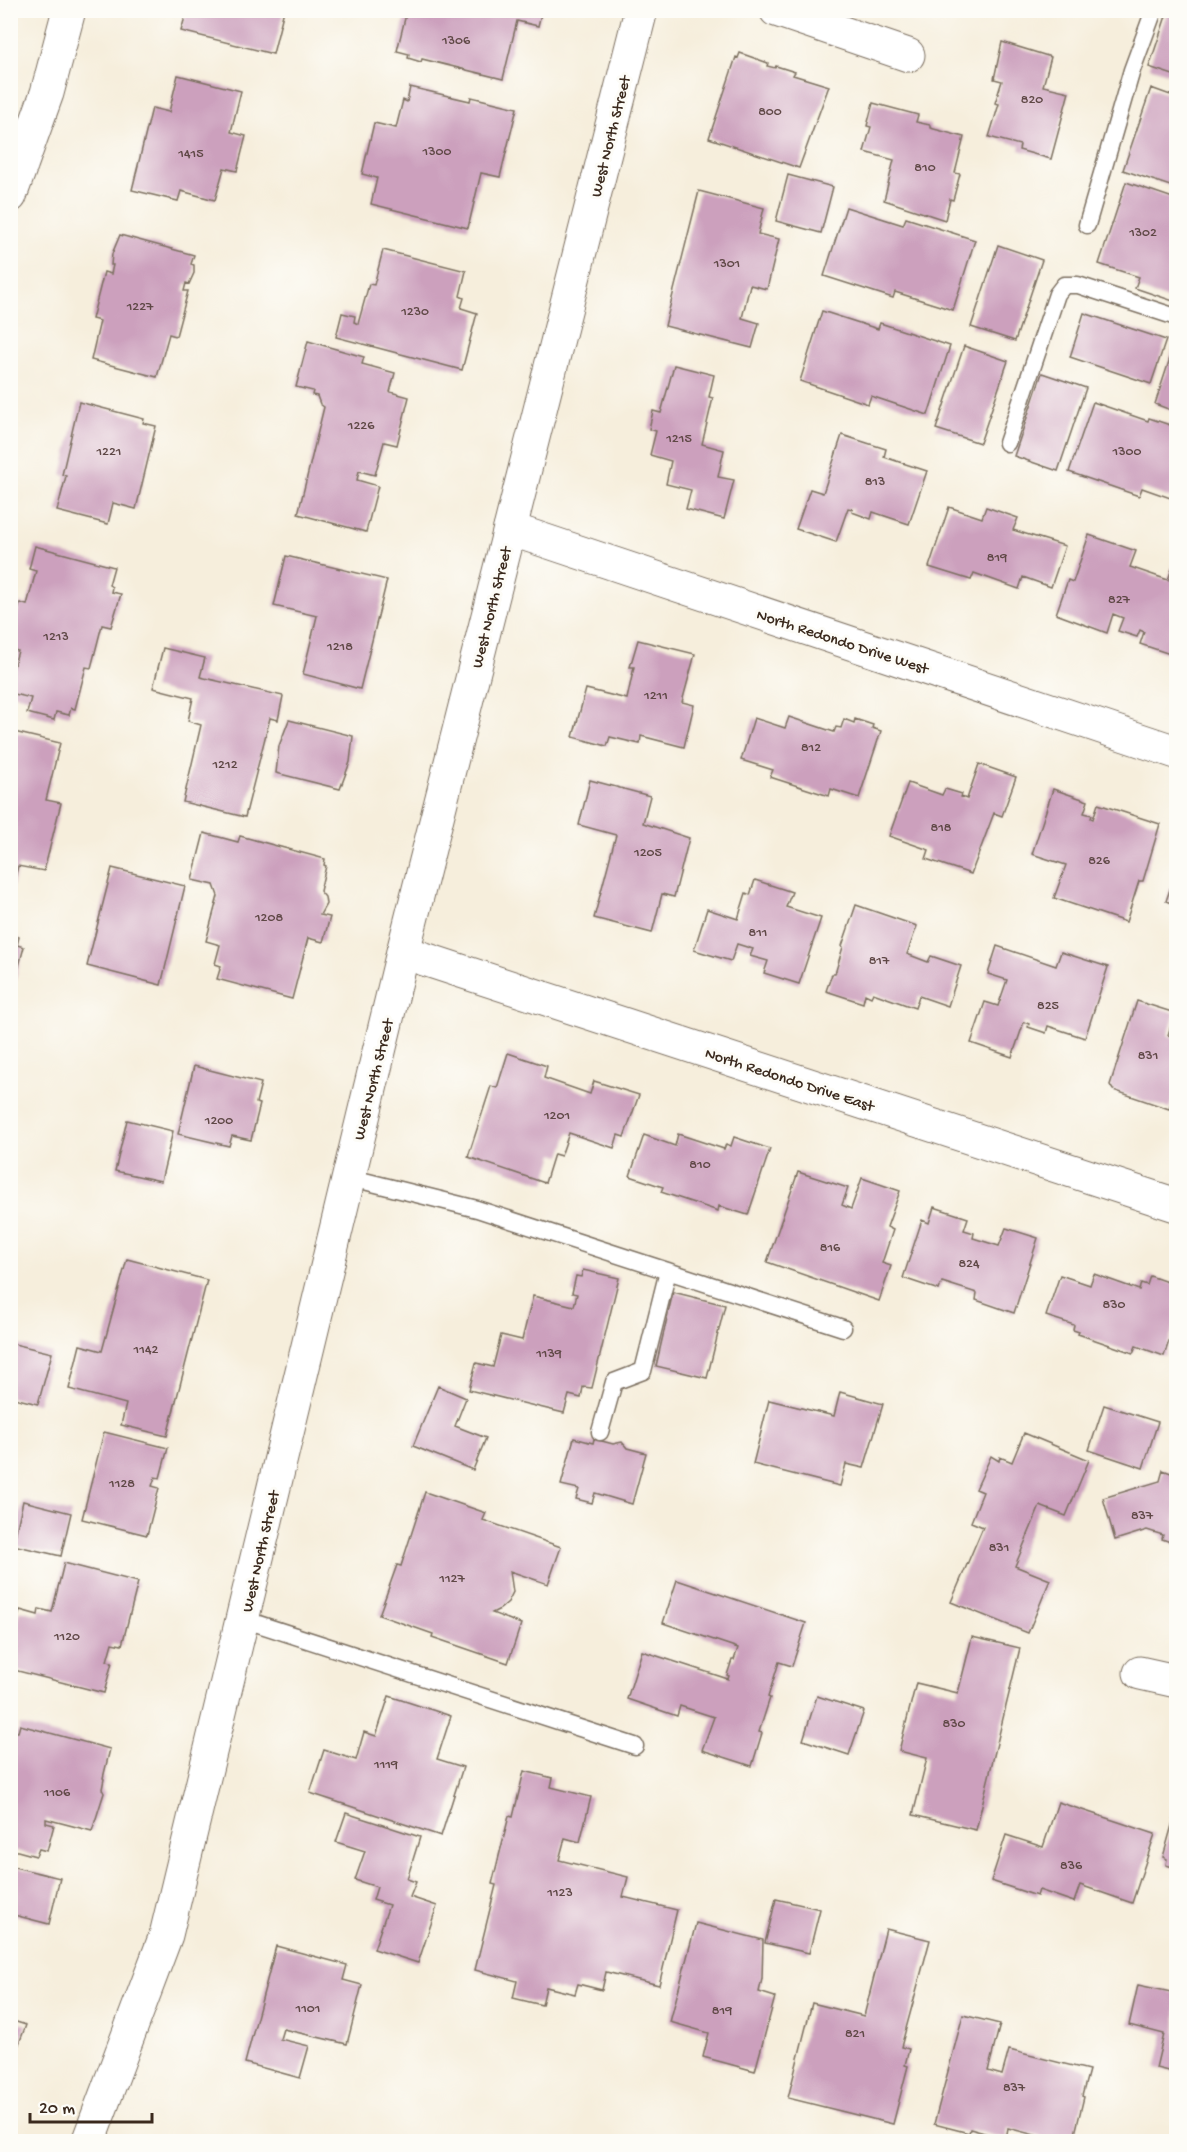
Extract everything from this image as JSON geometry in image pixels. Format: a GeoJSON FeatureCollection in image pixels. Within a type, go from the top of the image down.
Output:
{"type":"FeatureCollection","features":[{"type":"Feature","properties":{"kind":"street"},"geometry":{"type":"LineString","coordinates":[[10,196],[47,93],[69,10]]}},
{"type":"Feature","properties":{"kind":"street","name":"West North Street"},"geometry":{"type":"LineString","coordinates":[[88,2142],[166,1935],[403,952],[641,10]]}},
{"type":"Feature","properties":{"kind":"street"},"geometry":{"type":"LineString","coordinates":[[776,10],[908,55]]}},
{"type":"Feature","properties":{"kind":"street","name":"North Redondo Drive West"},"geometry":{"type":"LineString","coordinates":[[510,529],[1176,752]]}},
{"type":"Feature","properties":{"kind":"street","name":"North Redondo Drive East"},"geometry":{"type":"LineString","coordinates":[[403,952],[1176,1205]]}},
{"type":"Feature","properties":{"kind":"street"},"geometry":{"type":"LineString","coordinates":[[1140,1672],[1176,1681]]}},
{"type":"Feature","properties":{"kind":"lane"},"geometry":{"type":"LineString","coordinates":[[1087,225],[1132,70],[1154,10]]}},
{"type":"Feature","properties":{"kind":"lane"},"geometry":{"type":"LineString","coordinates":[[1007,443],[1057,294],[1064,285],[1078,285],[1176,317]]}},
{"type":"Feature","properties":{"kind":"lane"},"geometry":{"type":"LineString","coordinates":[[348,1177],[477,1209],[843,1328]]}},
{"type":"Feature","properties":{"kind":"lane"},"geometry":{"type":"LineString","coordinates":[[600,1432],[614,1382],[643,1371],[668,1271]]}},
{"type":"Feature","properties":{"kind":"lane"},"geometry":{"type":"LineString","coordinates":[[243,1619],[635,1746]]}},
{"type":"Feature","properties":{"kind":"building"},"geometry":{"type":"Polygon","coordinates":[[[187,10],[284,10],[273,54],[181,31],[187,10]]]}},
{"type":"Feature","properties":{"kind":"building"},"geometry":{"type":"Polygon","coordinates":[[[407,10],[542,10],[538,26],[517,21],[503,79],[422,59],[421,62],[408,58],[409,54],[397,51],[407,10]]]}},
{"type":"Feature","properties":{"kind":"building"},"geometry":{"type":"Polygon","coordinates":[[[1168,10],[1176,10],[1176,76],[1149,67],[1168,10]]]}},
{"type":"Feature","properties":{"kind":"building"},"geometry":{"type":"Polygon","coordinates":[[[1002,42],[1051,57],[1043,86],[1069,92],[1051,159],[1019,150],[1020,145],[989,137],[999,104],[995,103],[1002,81],[994,79],[1002,42]]]}},
{"type":"Feature","properties":{"kind":"building"},"geometry":{"type":"Polygon","coordinates":[[[740,53],[768,63],[767,66],[775,68],[776,66],[795,72],[793,75],[829,86],[799,168],[709,138],[736,57],[738,58],[740,53]]]}},
{"type":"Feature","properties":{"kind":"building"},"geometry":{"type":"Polygon","coordinates":[[[178,75],[241,91],[231,132],[246,136],[237,171],[224,168],[215,200],[181,191],[178,201],[132,190],[152,108],[169,112],[178,75]]]}},
{"type":"Feature","properties":{"kind":"building"},"geometry":{"type":"Polygon","coordinates":[[[410,87],[470,101],[471,97],[517,108],[500,177],[481,173],[468,228],[371,204],[377,178],[362,174],[374,123],[396,128],[403,100],[407,102],[410,87]]]}},
{"type":"Feature","properties":{"kind":"building"},"geometry":{"type":"Polygon","coordinates":[[[1151,88],[1176,97],[1176,188],[1123,170],[1151,88]]]}},
{"type":"Feature","properties":{"kind":"building"},"geometry":{"type":"Polygon","coordinates":[[[873,103],[918,115],[916,122],[964,137],[955,173],[960,174],[945,220],[884,200],[894,160],[864,152],[871,127],[867,126],[873,103]]]}},
{"type":"Feature","properties":{"kind":"building"},"geometry":{"type":"Polygon","coordinates":[[[788,175],[833,187],[821,233],[776,221],[788,175]]]}},
{"type":"Feature","properties":{"kind":"building"},"geometry":{"type":"Polygon","coordinates":[[[1126,182],[1176,199],[1176,302],[1135,288],[1139,277],[1099,264],[1126,182]]]}},
{"type":"Feature","properties":{"kind":"building"},"geometry":{"type":"Polygon","coordinates":[[[699,191],[764,208],[758,234],[779,239],[767,289],[750,285],[742,318],[759,323],[752,348],[665,326],[699,191]]]}},
{"type":"Feature","properties":{"kind":"building"},"geometry":{"type":"Polygon","coordinates":[[[846,207],[903,225],[906,218],[975,240],[953,310],[895,292],[893,298],[824,276],[846,207]]]}},
{"type":"Feature","properties":{"kind":"building"},"geometry":{"type":"Polygon","coordinates":[[[120,235],[194,255],[191,264],[194,265],[194,273],[189,284],[186,283],[184,291],[188,291],[176,336],[169,334],[157,377],[91,360],[100,321],[92,319],[104,272],[111,274],[112,254],[120,235]]]}},
{"type":"Feature","properties":{"kind":"building"},"geometry":{"type":"Polygon","coordinates":[[[998,245],[1042,260],[1015,341],[971,327],[998,245]]]}},
{"type":"Feature","properties":{"kind":"building"},"geometry":{"type":"Polygon","coordinates":[[[383,250],[466,271],[460,296],[464,298],[461,308],[477,313],[462,370],[336,337],[342,313],[355,316],[354,322],[358,324],[369,284],[374,285],[383,250]]]}},
{"type":"Feature","properties":{"kind":"building"},"geometry":{"type":"Polygon","coordinates":[[[822,311],[878,329],[880,323],[950,346],[928,415],[871,396],[868,404],[800,381],[822,311]]]}},
{"type":"Feature","properties":{"kind":"building"},"geometry":{"type":"Polygon","coordinates":[[[1084,313],[1166,340],[1151,384],[1070,357],[1084,313]]]}},
{"type":"Feature","properties":{"kind":"building"},"geometry":{"type":"Polygon","coordinates":[[[1176,340],[1176,412],[1155,404],[1176,340]]]}},
{"type":"Feature","properties":{"kind":"building"},"geometry":{"type":"Polygon","coordinates":[[[308,341],[364,357],[362,364],[395,373],[390,392],[409,397],[397,445],[384,442],[375,475],[359,471],[357,480],[378,486],[366,532],[298,514],[324,407],[317,396],[312,395],[313,391],[296,387],[308,341]]]}},
{"type":"Feature","properties":{"kind":"building"},"geometry":{"type":"Polygon","coordinates":[[[964,346],[1008,361],[980,443],[936,429],[964,346]]]}},
{"type":"Feature","properties":{"kind":"building"},"geometry":{"type":"Polygon","coordinates":[[[674,365],[714,375],[709,397],[713,398],[702,444],[724,450],[718,477],[734,480],[724,519],[686,509],[691,490],[666,484],[671,461],[650,455],[656,431],[649,429],[653,411],[661,413],[674,365]]]}},
{"type":"Feature","properties":{"kind":"building"},"geometry":{"type":"Polygon","coordinates":[[[1042,373],[1086,388],[1058,471],[1014,456],[1042,373]]]}},
{"type":"Feature","properties":{"kind":"building"},"geometry":{"type":"Polygon","coordinates":[[[79,402],[144,419],[143,423],[156,426],[136,509],[113,503],[108,524],[57,511],[66,476],[62,475],[79,402]]]}},
{"type":"Feature","properties":{"kind":"building"},"geometry":{"type":"Polygon","coordinates":[[[1093,402],[1148,421],[1149,418],[1176,427],[1176,500],[1142,488],[1139,496],[1069,472],[1093,402]]]}},
{"type":"Feature","properties":{"kind":"building"},"geometry":{"type":"Polygon","coordinates":[[[842,435],[886,449],[884,457],[927,471],[909,524],[873,512],[871,519],[852,512],[853,509],[848,508],[836,542],[796,529],[810,489],[823,493],[842,435]]]}},
{"type":"Feature","properties":{"kind":"building"},"geometry":{"type":"Polygon","coordinates":[[[949,507],[982,518],[986,507],[1018,518],[1013,530],[1065,546],[1051,587],[1023,577],[1019,589],[974,573],[971,580],[929,567],[949,507]]]}},
{"type":"Feature","properties":{"kind":"building"},"geometry":{"type":"Polygon","coordinates":[[[1089,535],[1136,551],[1130,567],[1168,580],[1174,563],[1176,564],[1176,656],[1140,644],[1144,632],[1140,630],[1137,637],[1118,631],[1123,618],[1113,614],[1107,633],[1056,614],[1068,580],[1073,582],[1089,535]]]}},
{"type":"Feature","properties":{"kind":"building"},"geometry":{"type":"Polygon","coordinates":[[[35,546],[114,567],[109,585],[112,587],[111,592],[121,594],[111,627],[102,625],[91,668],[86,667],[75,709],[71,708],[69,715],[56,712],[54,720],[27,713],[31,698],[10,693],[10,679],[18,651],[10,649],[10,642],[20,603],[27,605],[36,571],[29,569],[35,546]]]}},
{"type":"Feature","properties":{"kind":"building"},"geometry":{"type":"Polygon","coordinates":[[[286,556],[387,580],[360,689],[303,674],[317,616],[274,606],[286,556]]]}},
{"type":"Feature","properties":{"kind":"building"},"geometry":{"type":"Polygon","coordinates":[[[638,640],[695,654],[682,702],[694,705],[684,747],[641,736],[640,744],[610,737],[607,746],[573,737],[586,689],[627,699],[634,667],[630,667],[638,640]]]}},
{"type":"Feature","properties":{"kind":"building"},"geometry":{"type":"Polygon","coordinates":[[[163,648],[205,658],[200,677],[283,696],[278,720],[270,718],[245,817],[183,802],[201,725],[188,721],[193,698],[153,688],[163,648]]]}},
{"type":"Feature","properties":{"kind":"building"},"geometry":{"type":"Polygon","coordinates":[[[789,717],[834,732],[836,727],[841,728],[844,719],[854,723],[855,719],[873,725],[872,728],[881,731],[859,798],[831,789],[829,796],[770,777],[773,770],[741,760],[754,718],[785,728],[789,717]]]}},
{"type":"Feature","properties":{"kind":"building"},"geometry":{"type":"Polygon","coordinates":[[[289,720],[353,736],[350,762],[340,789],[276,773],[279,746],[289,720]]]}},
{"type":"Feature","properties":{"kind":"building"},"geometry":{"type":"Polygon","coordinates":[[[10,731],[60,743],[46,800],[61,803],[44,871],[18,866],[11,893],[10,731]]]}},
{"type":"Feature","properties":{"kind":"building"},"geometry":{"type":"Polygon","coordinates":[[[979,764],[1016,777],[1002,816],[994,813],[971,874],[926,859],[929,850],[889,836],[908,783],[942,795],[945,789],[962,794],[961,797],[967,799],[979,764]]]}},
{"type":"Feature","properties":{"kind":"building"},"geometry":{"type":"Polygon","coordinates":[[[590,780],[650,796],[643,823],[689,838],[674,897],[662,894],[652,933],[594,918],[616,835],[579,825],[590,780]]]}},
{"type":"Feature","properties":{"kind":"building"},"geometry":{"type":"Polygon","coordinates":[[[1053,789],[1088,801],[1084,813],[1092,815],[1093,819],[1098,804],[1160,824],[1143,881],[1139,881],[1126,922],[1054,898],[1066,865],[1032,854],[1053,789]]]}},
{"type":"Feature","properties":{"kind":"building"},"geometry":{"type":"Polygon","coordinates":[[[204,833],[238,842],[240,836],[325,859],[324,865],[326,866],[320,891],[325,897],[326,904],[320,915],[330,917],[323,942],[308,938],[292,999],[217,979],[221,966],[215,964],[220,945],[206,941],[218,896],[214,885],[192,880],[204,833]]]}},
{"type":"Feature","properties":{"kind":"building"},"geometry":{"type":"Polygon","coordinates":[[[112,868],[185,886],[161,985],[87,966],[112,868]]]}},
{"type":"Feature","properties":{"kind":"building"},"geometry":{"type":"Polygon","coordinates":[[[1176,872],[1176,905],[1166,901],[1176,872]]]}},
{"type":"Feature","properties":{"kind":"building"},"geometry":{"type":"Polygon","coordinates":[[[755,880],[792,892],[786,907],[821,918],[799,984],[764,973],[768,961],[750,956],[753,949],[737,944],[731,961],[694,950],[707,909],[738,919],[746,893],[750,895],[755,880]]]}},
{"type":"Feature","properties":{"kind":"building"},"geometry":{"type":"Polygon","coordinates":[[[856,905],[917,926],[907,954],[928,962],[931,956],[961,966],[948,1006],[919,996],[915,1008],[873,993],[871,997],[865,994],[863,1003],[826,991],[832,974],[835,974],[856,905]]]}},
{"type":"Feature","properties":{"kind":"building"},"geometry":{"type":"Polygon","coordinates":[[[10,935],[19,937],[17,945],[24,947],[11,996],[10,935]]]}},
{"type":"Feature","properties":{"kind":"building"},"geometry":{"type":"Polygon","coordinates":[[[997,946],[1056,966],[1061,952],[1108,967],[1085,1038],[1048,1026],[1046,1033],[1028,1027],[1029,1024],[1024,1022],[1012,1057],[971,1043],[985,1002],[998,1006],[1007,980],[988,974],[997,946]]]}},
{"type":"Feature","properties":{"kind":"building"},"geometry":{"type":"Polygon","coordinates":[[[1137,1001],[1175,1013],[1168,1035],[1176,1038],[1176,1098],[1173,1097],[1169,1109],[1113,1090],[1110,1085],[1137,1001]]]}},
{"type":"Feature","properties":{"kind":"building"},"geometry":{"type":"Polygon","coordinates":[[[508,1053],[547,1066],[544,1078],[590,1094],[594,1081],[639,1095],[624,1137],[618,1135],[614,1148],[569,1133],[561,1156],[554,1154],[545,1183],[468,1157],[491,1086],[497,1088],[508,1053]]]}},
{"type":"Feature","properties":{"kind":"building"},"geometry":{"type":"Polygon","coordinates":[[[194,1066],[261,1083],[256,1103],[260,1104],[251,1140],[232,1136],[229,1146],[178,1134],[194,1066]]]}},
{"type":"Feature","properties":{"kind":"building"},"geometry":{"type":"Polygon","coordinates":[[[127,1120],[173,1131],[161,1181],[115,1171],[127,1120]]]}},
{"type":"Feature","properties":{"kind":"building"},"geometry":{"type":"Polygon","coordinates":[[[678,1134],[724,1149],[726,1144],[731,1146],[734,1137],[770,1149],[748,1215],[719,1206],[718,1211],[661,1192],[663,1187],[630,1176],[644,1135],[675,1146],[678,1134]]]}},
{"type":"Feature","properties":{"kind":"building"},"geometry":{"type":"Polygon","coordinates":[[[798,1172],[848,1188],[842,1205],[851,1209],[862,1178],[900,1191],[887,1227],[893,1230],[882,1263],[891,1266],[879,1301],[767,1262],[798,1172]]]}},
{"type":"Feature","properties":{"kind":"building"},"geometry":{"type":"Polygon","coordinates":[[[934,1207],[968,1218],[964,1230],[974,1233],[973,1238],[999,1246],[1006,1228],[1038,1238],[1014,1313],[976,1300],[977,1293],[942,1282],[939,1290],[903,1278],[922,1220],[929,1223],[934,1207]]]}},
{"type":"Feature","properties":{"kind":"building"},"geometry":{"type":"Polygon","coordinates":[[[127,1259],[207,1280],[167,1436],[121,1425],[126,1404],[69,1389],[80,1345],[102,1351],[127,1259]]]}},
{"type":"Feature","properties":{"kind":"building"},"geometry":{"type":"Polygon","coordinates":[[[583,1270],[619,1278],[592,1388],[583,1387],[581,1398],[569,1395],[564,1413],[469,1390],[476,1363],[493,1367],[501,1335],[522,1340],[533,1296],[574,1306],[577,1294],[572,1293],[576,1276],[581,1277],[583,1270]]]}},
{"type":"Feature","properties":{"kind":"building"},"geometry":{"type":"Polygon","coordinates":[[[1094,1274],[1139,1290],[1141,1283],[1147,1285],[1150,1276],[1176,1285],[1176,1320],[1164,1356],[1136,1346],[1133,1353],[1078,1334],[1079,1332],[1073,1330],[1074,1325],[1046,1316],[1060,1275],[1090,1285],[1094,1274]]]}},
{"type":"Feature","properties":{"kind":"building"},"geometry":{"type":"Polygon","coordinates":[[[673,1292],[725,1305],[707,1378],[656,1366],[673,1292]]]}},
{"type":"Feature","properties":{"kind":"building"},"geometry":{"type":"Polygon","coordinates":[[[10,1343],[52,1353],[38,1404],[10,1397],[10,1343]]]}},
{"type":"Feature","properties":{"kind":"building"},"geometry":{"type":"Polygon","coordinates":[[[438,1386],[466,1398],[455,1426],[486,1438],[473,1470],[413,1446],[438,1386]]]}},
{"type":"Feature","properties":{"kind":"building"},"geometry":{"type":"Polygon","coordinates":[[[840,1392],[883,1404],[864,1468],[846,1464],[840,1486],[753,1464],[769,1400],[834,1416],[840,1392]]]}},
{"type":"Feature","properties":{"kind":"building"},"geometry":{"type":"Polygon","coordinates":[[[1104,1405],[1158,1422],[1143,1468],[1089,1450],[1104,1405]]]}},
{"type":"Feature","properties":{"kind":"building"},"geometry":{"type":"Polygon","coordinates":[[[104,1432],[168,1448],[160,1478],[155,1477],[152,1486],[159,1488],[147,1535],[82,1519],[104,1432]]]}},
{"type":"Feature","properties":{"kind":"building"},"geometry":{"type":"Polygon","coordinates":[[[1024,1433],[1089,1460],[1066,1516],[1040,1506],[1015,1566],[1050,1580],[1028,1633],[951,1602],[983,1527],[971,1522],[983,1492],[976,1489],[991,1456],[999,1461],[1000,1457],[1012,1462],[1024,1433]]]}},
{"type":"Feature","properties":{"kind":"building"},"geometry":{"type":"Polygon","coordinates":[[[574,1438],[593,1443],[594,1439],[613,1444],[622,1442],[627,1448],[646,1453],[632,1504],[595,1493],[592,1503],[576,1499],[579,1489],[561,1485],[574,1438]]]}},
{"type":"Feature","properties":{"kind":"building"},"geometry":{"type":"Polygon","coordinates":[[[1163,1470],[1176,1475],[1176,1544],[1162,1539],[1163,1535],[1147,1530],[1115,1540],[1103,1498],[1160,1481],[1163,1470]]]}},
{"type":"Feature","properties":{"kind":"building"},"geometry":{"type":"Polygon","coordinates":[[[425,1492],[486,1513],[483,1520],[561,1547],[548,1584],[510,1571],[513,1592],[508,1602],[492,1613],[521,1624],[508,1663],[432,1637],[433,1634],[379,1615],[397,1565],[401,1566],[425,1492]]]}},
{"type":"Feature","properties":{"kind":"building"},"geometry":{"type":"Polygon","coordinates":[[[23,1501],[71,1513],[61,1556],[13,1545],[23,1501]]]}},
{"type":"Feature","properties":{"kind":"building"},"geometry":{"type":"Polygon","coordinates":[[[64,1563],[138,1582],[122,1645],[112,1643],[107,1661],[112,1662],[104,1693],[10,1669],[12,1623],[16,1624],[20,1610],[38,1615],[39,1609],[52,1612],[64,1563]]]}},
{"type":"Feature","properties":{"kind":"building"},"geometry":{"type":"Polygon","coordinates":[[[677,1580],[806,1623],[792,1666],[779,1662],[768,1697],[770,1698],[759,1732],[762,1733],[752,1766],[702,1750],[714,1717],[680,1706],[677,1716],[627,1699],[642,1651],[728,1679],[727,1675],[738,1648],[663,1623],[677,1580]]]}},
{"type":"Feature","properties":{"kind":"building"},"geometry":{"type":"Polygon","coordinates":[[[972,1637],[1020,1648],[976,1830],[913,1815],[927,1758],[899,1751],[916,1683],[958,1693],[972,1637]]]}},
{"type":"Feature","properties":{"kind":"building"},"geometry":{"type":"Polygon","coordinates":[[[389,1696],[451,1716],[437,1759],[463,1767],[441,1836],[310,1793],[324,1750],[356,1760],[364,1732],[376,1736],[389,1696]]]}},
{"type":"Feature","properties":{"kind":"building"},"geometry":{"type":"Polygon","coordinates":[[[817,1696],[864,1711],[849,1755],[803,1740],[817,1696]]]}},
{"type":"Feature","properties":{"kind":"building"},"geometry":{"type":"Polygon","coordinates":[[[20,1725],[110,1749],[103,1778],[104,1793],[92,1831],[46,1819],[46,1823],[54,1825],[47,1851],[39,1849],[36,1856],[10,1849],[10,1748],[20,1725]]]}},
{"type":"Feature","properties":{"kind":"building"},"geometry":{"type":"Polygon","coordinates":[[[524,1771],[553,1778],[551,1787],[591,1797],[580,1842],[565,1838],[559,1860],[628,1877],[623,1897],[677,1910],[659,1985],[606,1972],[602,1990],[578,1984],[575,1994],[546,1987],[542,2005],[513,1998],[517,1981],[475,1970],[496,1885],[492,1884],[509,1816],[513,1817],[524,1771]]]}},
{"type":"Feature","properties":{"kind":"building"},"geometry":{"type":"Polygon","coordinates":[[[1058,1802],[1155,1834],[1132,1903],[1080,1885],[1074,1902],[1039,1890],[1037,1896],[991,1881],[1006,1835],[1043,1847],[1058,1802]]]}},
{"type":"Feature","properties":{"kind":"building"},"geometry":{"type":"Polygon","coordinates":[[[1176,1811],[1176,1868],[1166,1865],[1167,1859],[1163,1857],[1176,1811]]]}},
{"type":"Feature","properties":{"kind":"building"},"geometry":{"type":"Polygon","coordinates":[[[346,1813],[420,1837],[407,1879],[416,1882],[410,1897],[437,1906],[418,1963],[374,1949],[389,1905],[373,1900],[377,1887],[355,1880],[365,1851],[336,1842],[346,1813]]]}},
{"type":"Feature","properties":{"kind":"building"},"geometry":{"type":"Polygon","coordinates":[[[10,1866],[60,1878],[49,1924],[10,1914],[10,1866]]]}},
{"type":"Feature","properties":{"kind":"building"},"geometry":{"type":"Polygon","coordinates":[[[776,1899],[820,1909],[809,1953],[765,1943],[776,1899]]]}},
{"type":"Feature","properties":{"kind":"building"},"geometry":{"type":"Polygon","coordinates":[[[696,1923],[763,1940],[762,1979],[759,1992],[775,1997],[755,2071],[703,2057],[709,2033],[670,2022],[696,1923]]]}},
{"type":"Feature","properties":{"kind":"building"},"geometry":{"type":"Polygon","coordinates":[[[886,1929],[930,1940],[901,2047],[909,2049],[905,2065],[908,2066],[893,2124],[788,2098],[812,2003],[864,2016],[886,1929]]]}},
{"type":"Feature","properties":{"kind":"building"},"geometry":{"type":"Polygon","coordinates":[[[276,1946],[347,1965],[343,1980],[362,1985],[347,2044],[283,2029],[280,2039],[309,2046],[300,2078],[245,2063],[276,1946]]]}},
{"type":"Feature","properties":{"kind":"building"},"geometry":{"type":"Polygon","coordinates":[[[1138,1985],[1176,1993],[1176,2073],[1156,2068],[1164,2034],[1129,2025],[1138,1985]]]}},
{"type":"Feature","properties":{"kind":"building"},"geometry":{"type":"Polygon","coordinates":[[[963,2015],[1000,2024],[988,2071],[1002,2075],[1009,2050],[1089,2070],[1073,2142],[1061,2142],[1008,2128],[1006,2139],[970,2129],[969,2133],[934,2124],[963,2015]]]}},
{"type":"Feature","properties":{"kind":"building"},"geometry":{"type":"Polygon","coordinates":[[[10,2020],[26,2025],[11,2065],[10,2065],[10,2020]]]}}]}
